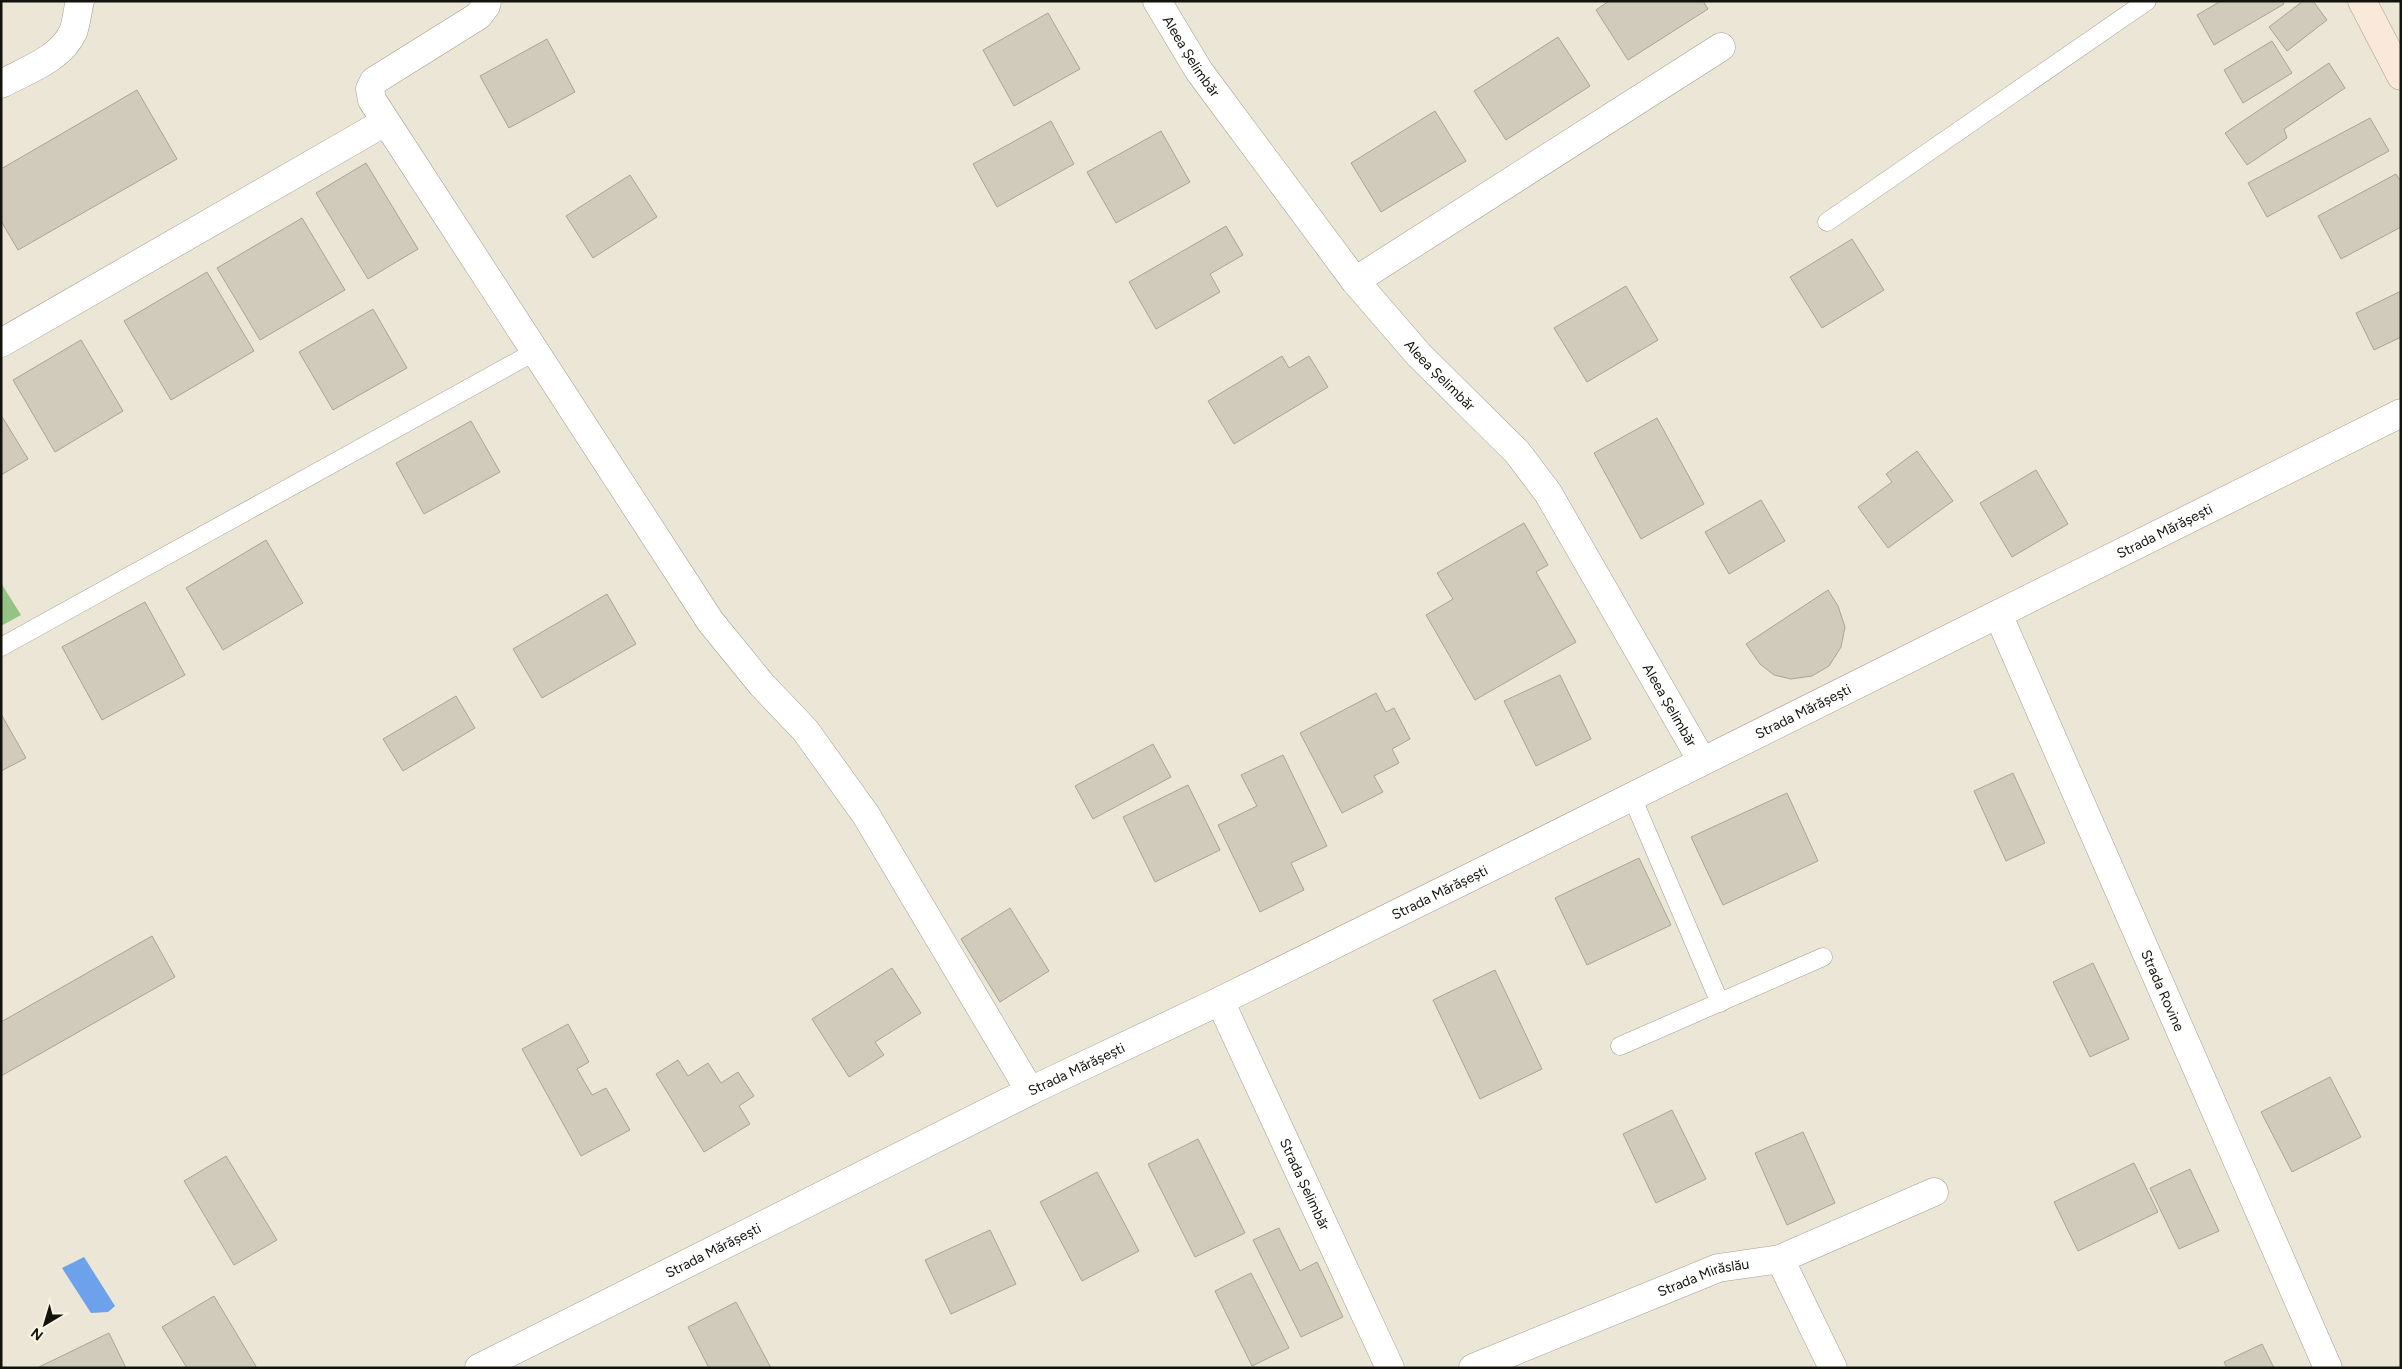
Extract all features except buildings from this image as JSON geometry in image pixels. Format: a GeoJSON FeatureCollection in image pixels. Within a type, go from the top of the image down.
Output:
{"type":"FeatureCollection","features":[{"type":"Feature","properties":{"kind":"main road"},"geometry":{"type":"LineString","coordinates":[[2362,1],[2401,76]]}},
{"type":"Feature","properties":{"kind":"street"},"geometry":{"type":"LineString","coordinates":[[1,84],[51,56],[62,47],[74,29],[80,1]]}},
{"type":"Feature","properties":{"kind":"street"},"geometry":{"type":"LineString","coordinates":[[487,1],[486,6],[478,16],[374,81],[370,89],[372,100],[710,621],[762,685],[806,730],[866,815],[1030,1091]]}},
{"type":"Feature","properties":{"kind":"street","name":"Aleea Șelimbăr"},"geometry":{"type":"LineString","coordinates":[[1157,1],[1199,71],[1355,281],[1419,355],[1517,452],[1548,493],[1702,762]]}},
{"type":"Feature","properties":{"kind":"street"},"geometry":{"type":"LineString","coordinates":[[1355,281],[1721,47]]}},
{"type":"Feature","properties":{"kind":"street"},"geometry":{"type":"LineString","coordinates":[[1,343],[385,122]]}},
{"type":"Feature","properties":{"kind":"street","name":"Strada Mărășești"},"geometry":{"type":"LineString","coordinates":[[479,1368],[1030,1091],[1220,1001],[2401,413]]}},
{"type":"Feature","properties":{"kind":"street","name":"Strada Rovine"},"geometry":{"type":"LineString","coordinates":[[1998,614],[2328,1368]]}},
{"type":"Feature","properties":{"kind":"street","name":"Strada Șelimbăr"},"geometry":{"type":"LineString","coordinates":[[1220,1001],[1390,1368]]}},
{"type":"Feature","properties":{"kind":"street","name":"Strada Mirăslău"},"geometry":{"type":"LineString","coordinates":[[1473,1368],[1718,1268],[1780,1260],[1934,1192]]}},
{"type":"Feature","properties":{"kind":"street"},"geometry":{"type":"LineString","coordinates":[[1780,1260],[1832,1368]]}},
{"type":"Feature","properties":{"kind":"lane"},"geometry":{"type":"LineString","coordinates":[[1827,222],[2147,1]]}},
{"type":"Feature","properties":{"kind":"lane"},"geometry":{"type":"LineString","coordinates":[[1,647],[536,351]]}},
{"type":"Feature","properties":{"kind":"lane"},"geometry":{"type":"LineString","coordinates":[[1632,796],[1720,1003]]}},
{"type":"Feature","properties":{"kind":"lane"},"geometry":{"type":"LineString","coordinates":[[1620,1046],[1823,957]]}},
{"type":"Feature","properties":{"kind":"green space"},"geometry":{"type":"Polygon","coordinates":[[[1,583],[21,615],[1,626],[1,583]]]}},
{"type":"Feature","properties":{"kind":"water"},"geometry":{"type":"Polygon","coordinates":[[[84,1257],[115,1306],[108,1312],[91,1313],[62,1268],[84,1257]]]}}]}
